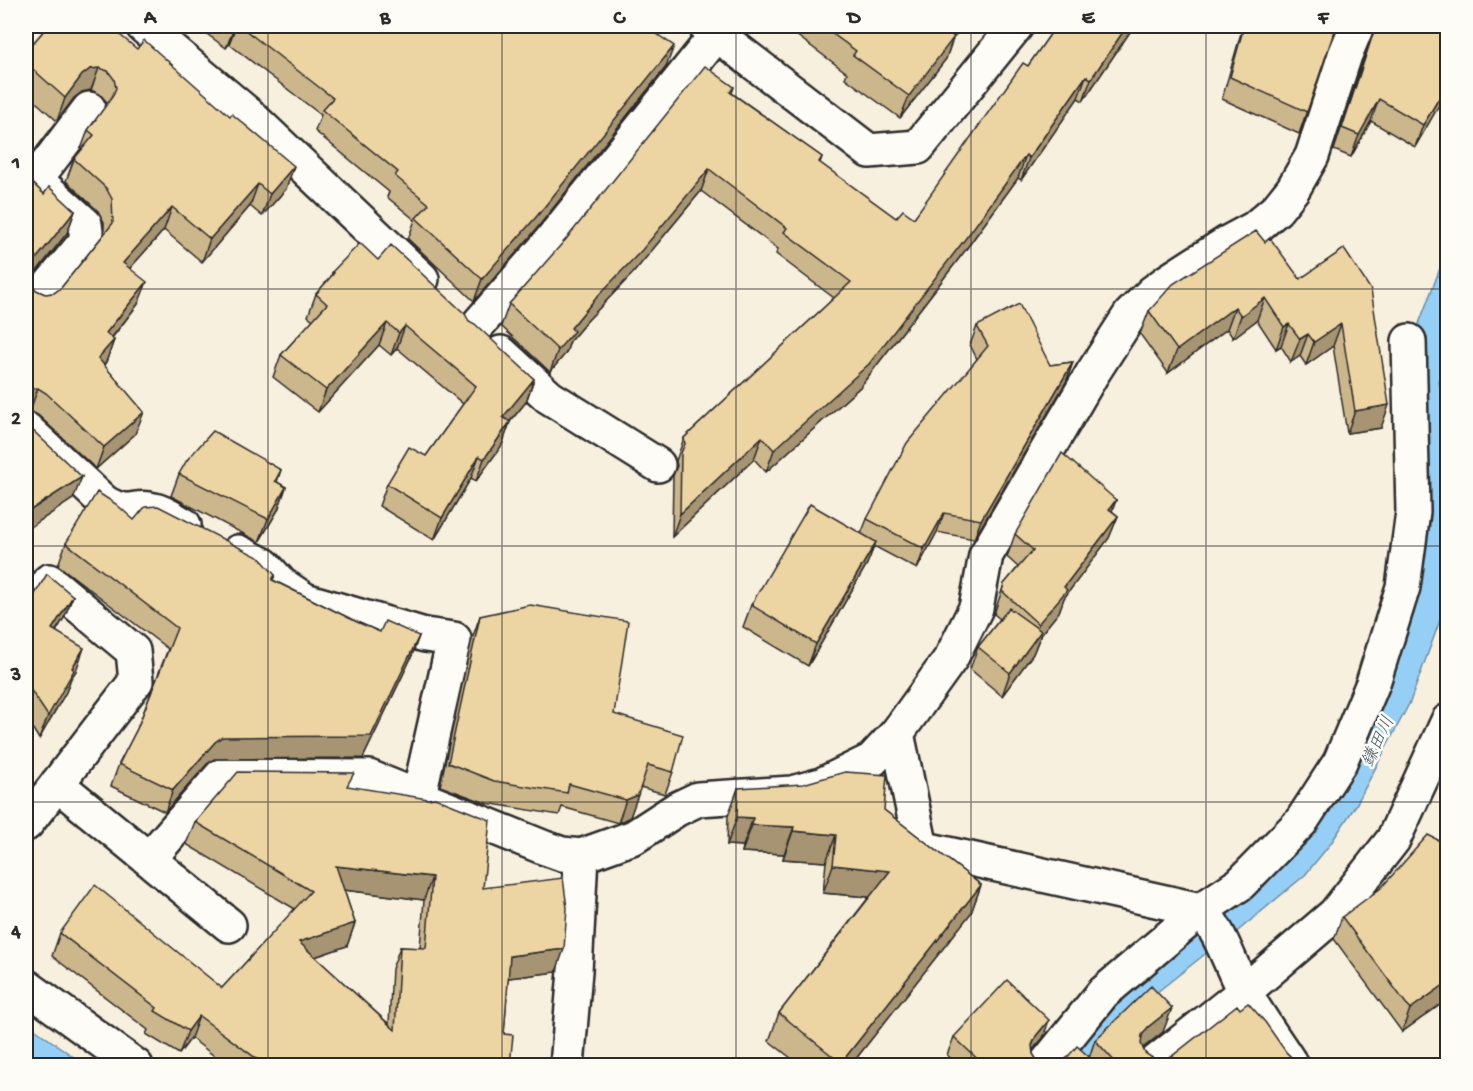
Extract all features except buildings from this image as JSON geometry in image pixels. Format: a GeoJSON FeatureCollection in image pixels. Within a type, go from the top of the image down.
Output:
{"type":"FeatureCollection","features":[{"type":"Feature","properties":{"kind":"street"},"geometry":{"type":"LineString","coordinates":[[143,26],[248,114],[474,329],[549,397],[658,465]]}},
{"type":"Feature","properties":{"kind":"street"},"geometry":{"type":"LineString","coordinates":[[474,329],[544,249],[711,30],[869,151],[918,147],[1016,26]]}},
{"type":"Feature","properties":{"kind":"street"},"geometry":{"type":"LineString","coordinates":[[149,859],[221,776],[369,777],[418,799],[544,848],[562,854],[581,856],[634,837],[677,809],[698,799],[792,793],[821,785],[872,760],[897,734],[951,658],[975,608],[986,555],[1080,394],[1130,315],[1153,292],[1168,281],[1255,228],[1277,209],[1293,189],[1312,156],[1345,55],[1357,26]]}},
{"type":"Feature","properties":{"kind":"street"},"geometry":{"type":"LineString","coordinates":[[39,298],[87,240],[85,224],[30,176],[89,109]]}},
{"type":"Feature","properties":{"kind":"street"},"geometry":{"type":"LineString","coordinates":[[1044,1065],[1103,993],[1240,884],[1301,822],[1340,762],[1373,682],[1402,587],[1413,512],[1409,341]]}},
{"type":"Feature","properties":{"kind":"street"},"geometry":{"type":"LineString","coordinates":[[26,429],[104,502],[114,508],[121,511],[153,509],[264,565],[281,584],[305,600],[425,635],[454,639],[418,799]]}},
{"type":"Feature","properties":{"kind":"street"},"geometry":{"type":"LineString","coordinates":[[26,824],[136,681],[133,651],[49,581]]}},
{"type":"Feature","properties":{"kind":"street"},"geometry":{"type":"LineString","coordinates":[[1151,1065],[1244,992],[1335,914],[1393,840],[1448,721]]}},
{"type":"Feature","properties":{"kind":"street"},"geometry":{"type":"LineString","coordinates":[[897,734],[921,848],[1205,914],[1225,948],[1244,992],[1292,1065]]}},
{"type":"Feature","properties":{"kind":"street"},"geometry":{"type":"LineString","coordinates":[[57,784],[229,925]]}},
{"type":"Feature","properties":{"kind":"street"},"geometry":{"type":"LineString","coordinates":[[567,1065],[581,856]]}},
{"type":"Feature","properties":{"kind":"street"},"geometry":{"type":"LineString","coordinates":[[26,986],[136,1065]]}},
{"type":"Feature","properties":{"kind":"shaded area"},"geometry":{"type":"Polygon","coordinates":[[[26,1052],[45,1065],[26,1065],[26,1052]]]}},
{"type":"Feature","properties":{"kind":"water","name":"鎌田川"},"geometry":{"type":"Polygon","coordinates":[[[1447,250],[1447,351],[1439,382],[1448,425],[1447,590],[1439,623],[1410,702],[1356,805],[1331,843],[1305,875],[1239,930],[1118,1023],[1080,1065],[1053,1066],[1121,981],[1225,916],[1264,886],[1313,831],[1344,784],[1396,668],[1416,594],[1417,329],[1447,250]]]}},
{"type":"Feature","properties":{"kind":"water"},"geometry":{"type":"Polygon","coordinates":[[[26,1023],[85,1065],[45,1065],[26,1052],[26,1023]]]}}]}
